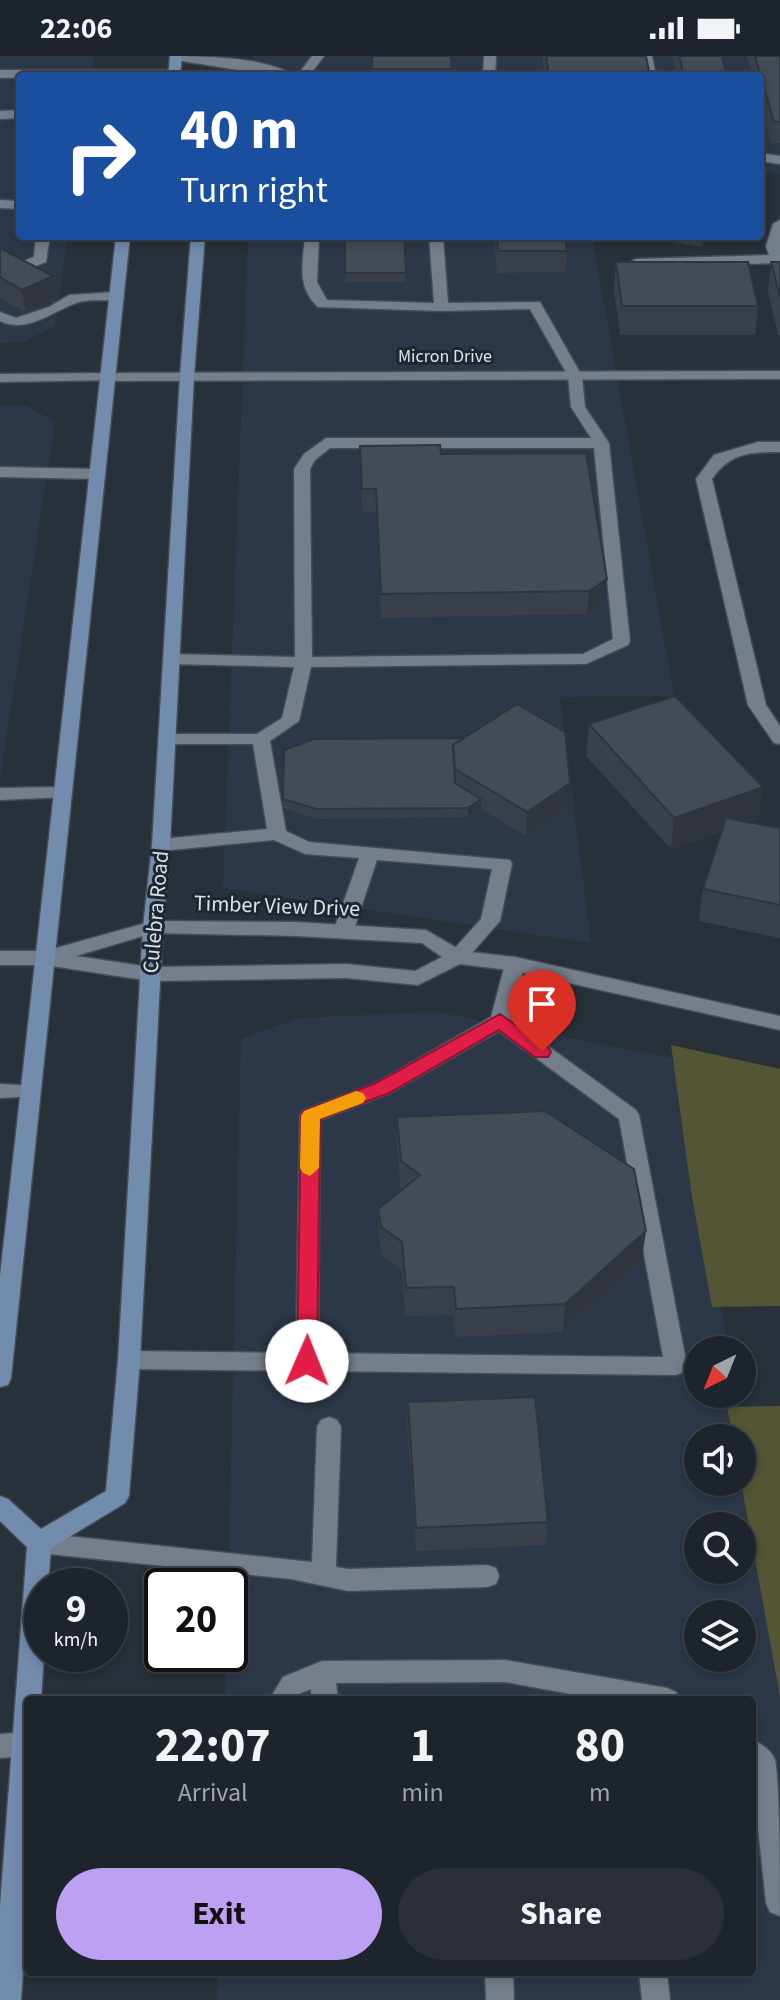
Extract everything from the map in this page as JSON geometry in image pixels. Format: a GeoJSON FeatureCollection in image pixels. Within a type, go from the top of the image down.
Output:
{"type":"FeatureCollection","features":[{"type":"Feature","properties":{"kind":"main road"},"geometry":{"type":"LineString","coordinates":[[0,1378],[6,1271],[30,1091],[122,240]]}},
{"type":"Feature","properties":{"kind":"main road","name":"Culebra Road"},"geometry":{"type":"LineString","coordinates":[[39,1543],[117,1496],[129,1360],[150,974],[161,845],[187,376],[198,240]]}},
{"type":"Feature","properties":{"kind":"main road"},"geometry":{"type":"LineString","coordinates":[[0,1506],[39,1543],[28,1696]]}},
{"type":"Feature","properties":{"kind":"main road"},"geometry":{"type":"LineString","coordinates":[[7,2000],[18,1745],[24,1719]]}},
{"type":"Feature","properties":{"kind":"street"},"geometry":{"type":"LineString","coordinates":[[176,56],[274,72]]}},
{"type":"Feature","properties":{"kind":"street"},"geometry":{"type":"LineString","coordinates":[[616,263],[779,259],[773,246],[780,224]]}},
{"type":"Feature","properties":{"kind":"street"},"geometry":{"type":"LineString","coordinates":[[20,272],[41,259],[43,240]]}},
{"type":"Feature","properties":{"kind":"street"},"geometry":{"type":"LineString","coordinates":[[171,659],[304,662],[586,659],[622,641],[601,443],[578,407],[575,376],[535,305],[441,307],[323,304],[313,297],[309,288],[312,240]]}},
{"type":"Feature","properties":{"kind":"street"},"geometry":{"type":"LineString","coordinates":[[436,240],[441,307]]}},
{"type":"Feature","properties":{"kind":"street"},"geometry":{"type":"LineString","coordinates":[[0,316],[15,323],[54,310],[62,296],[115,296]]}},
{"type":"Feature","properties":{"kind":"street","name":"Micron Drive"},"geometry":{"type":"LineString","coordinates":[[0,378],[780,375]]}},
{"type":"Feature","properties":{"kind":"street"},"geometry":{"type":"LineString","coordinates":[[167,739],[261,739],[290,721],[304,662],[302,469],[309,457],[326,443],[601,443]]}},
{"type":"Feature","properties":{"kind":"street"},"geometry":{"type":"LineString","coordinates":[[780,447],[758,447],[719,458],[704,479],[757,705],[780,739]]}},
{"type":"Feature","properties":{"kind":"street"},"geometry":{"type":"LineString","coordinates":[[0,472],[97,474]]}},
{"type":"Feature","properties":{"kind":"street"},"geometry":{"type":"LineString","coordinates":[[261,739],[277,834]]}},
{"type":"Feature","properties":{"kind":"street"},"geometry":{"type":"LineString","coordinates":[[0,794],[61,793]]}},
{"type":"Feature","properties":{"kind":"street"},"geometry":{"type":"LineString","coordinates":[[161,845],[277,834],[305,848],[503,864],[490,921],[457,957]]}},
{"type":"Feature","properties":{"kind":"street"},"geometry":{"type":"LineString","coordinates":[[343,932],[370,853]]}},
{"type":"Feature","properties":{"kind":"street","name":"Timber View Drive"},"geometry":{"type":"LineString","coordinates":[[45,958],[153,927],[426,937],[457,957],[515,964],[780,1023]]}},
{"type":"Feature","properties":{"kind":"street","name":"Timber View Drive"},"geometry":{"type":"LineString","coordinates":[[0,958],[45,958],[150,974],[346,971],[418,978],[457,957]]}},
{"type":"Feature","properties":{"kind":"street"},"geometry":{"type":"LineString","coordinates":[[307,1361],[310,1116],[383,1088],[500,1021],[515,964]]}},
{"type":"Feature","properties":{"kind":"street"},"geometry":{"type":"LineString","coordinates":[[129,1360],[676,1366],[629,1115],[500,1021]]}},
{"type":"Feature","properties":{"kind":"street"},"geometry":{"type":"LineString","coordinates":[[0,1091],[30,1091]]}},
{"type":"Feature","properties":{"kind":"street"},"geometry":{"type":"LineString","coordinates":[[324,1575],[329,1427]]}},
{"type":"Feature","properties":{"kind":"street"},"geometry":{"type":"LineString","coordinates":[[39,1543],[291,1568],[348,1580],[487,1576]]}},
{"type":"Feature","properties":{"kind":"street"},"geometry":{"type":"LineString","coordinates":[[285,1696],[292,1685],[322,1672],[505,1671],[645,1696]]}},
{"type":"Feature","properties":{"kind":"street"},"geometry":{"type":"LineString","coordinates":[[322,1672],[325,1696]]}},
{"type":"Feature","properties":{"kind":"street"},"geometry":{"type":"LineString","coordinates":[[756,1756],[764,1764],[780,1903]]}},
{"type":"Feature","properties":{"kind":"street"},"geometry":{"type":"LineString","coordinates":[[499,1976],[500,2000]]}},
{"type":"Feature","properties":{"kind":"street"},"geometry":{"type":"LineString","coordinates":[[653,1976],[656,2000]]}},
{"type":"Feature","properties":{"kind":"shaded area"},"geometry":{"type":"Polygon","coordinates":[[[0,56],[94,56],[92,72],[16,72],[16,240],[67,240],[55,326],[24,342],[0,343],[0,56]]]}},
{"type":"Feature","properties":{"kind":"shaded area"},"geometry":{"type":"Polygon","coordinates":[[[253,56],[780,56],[780,174],[764,172],[764,72],[253,72],[253,56]]]}},
{"type":"Feature","properties":{"kind":"shaded area"},"geometry":{"type":"Polygon","coordinates":[[[248,240],[593,240],[674,696],[560,697],[591,943],[223,888],[248,240]]]}},
{"type":"Feature","properties":{"kind":"shaded area"},"geometry":{"type":"Polygon","coordinates":[[[0,406],[27,406],[55,422],[0,779],[0,406]]]}},
{"type":"Feature","properties":{"kind":"shaded area"},"geometry":{"type":"Polygon","coordinates":[[[437,1012],[672,1058],[726,1336],[684,1336],[684,1408],[740,1408],[743,1424],[684,1424],[684,1496],[756,1496],[756,1489],[780,1642],[780,2000],[217,2000],[218,1976],[756,1976],[756,1696],[225,1696],[226,1672],[248,1672],[248,1568],[228,1568],[241,1039],[299,1018],[437,1012]]]}},
{"type":"Feature","properties":{"kind":"green space"},"geometry":{"type":"Polygon","coordinates":[[[671,1045],[780,1069],[780,1306],[712,1307],[692,1197],[671,1045]]]}},
{"type":"Feature","properties":{"kind":"green space"},"geometry":{"type":"Polygon","coordinates":[[[780,1406],[780,1697],[756,1565],[756,1512],[746,1512],[744,1496],[756,1496],[756,1424],[730,1424],[727,1408],[780,1406]]]}},
{"type":"Feature","properties":{"kind":"building"},"geometry":{"type":"Polygon","coordinates":[[[372,56],[451,56],[452,69],[372,69],[372,56]]]}},
{"type":"Feature","properties":{"kind":"building"},"geometry":{"type":"Polygon","coordinates":[[[546,56],[646,56],[649,72],[548,72],[546,56]]]}},
{"type":"Feature","properties":{"kind":"building"},"geometry":{"type":"Polygon","coordinates":[[[679,56],[722,56],[726,72],[683,72],[679,56]]]}},
{"type":"Feature","properties":{"kind":"building"},"geometry":{"type":"Polygon","coordinates":[[[755,56],[780,56],[780,122],[774,122],[764,87],[764,72],[760,72],[755,56]]]}},
{"type":"Feature","properties":{"kind":"building"},"geometry":{"type":"Polygon","coordinates":[[[345,240],[404,240],[406,273],[345,273],[345,240]]]}},
{"type":"Feature","properties":{"kind":"building"},"geometry":{"type":"Polygon","coordinates":[[[497,240],[566,240],[567,251],[498,251],[497,240]]]}},
{"type":"Feature","properties":{"kind":"building"},"geometry":{"type":"Polygon","coordinates":[[[0,248],[53,276],[22,290],[0,277],[0,248]]]}},
{"type":"Feature","properties":{"kind":"building"},"geometry":{"type":"Polygon","coordinates":[[[616,262],[748,262],[758,306],[622,306],[616,262]]]}},
{"type":"Feature","properties":{"kind":"building"},"geometry":{"type":"Polygon","coordinates":[[[771,262],[780,262],[780,297],[771,262]]]}},
{"type":"Feature","properties":{"kind":"building"},"geometry":{"type":"Polygon","coordinates":[[[440,445],[441,454],[586,453],[607,579],[589,591],[381,594],[376,489],[362,489],[360,446],[440,445]]]}},
{"type":"Feature","properties":{"kind":"building"},"geometry":{"type":"Polygon","coordinates":[[[675,696],[763,787],[674,818],[589,724],[675,696]]]}},
{"type":"Feature","properties":{"kind":"building"},"geometry":{"type":"Polygon","coordinates":[[[517,704],[565,732],[570,783],[527,812],[455,769],[453,745],[517,704]]]}},
{"type":"Feature","properties":{"kind":"building"},"geometry":{"type":"Polygon","coordinates":[[[462,738],[453,745],[455,783],[481,799],[468,808],[316,809],[283,799],[284,750],[314,739],[462,738]]]}},
{"type":"Feature","properties":{"kind":"building"},"geometry":{"type":"Polygon","coordinates":[[[726,818],[780,828],[780,905],[703,889],[726,818]]]}},
{"type":"Feature","properties":{"kind":"building"},"geometry":{"type":"Polygon","coordinates":[[[545,1111],[634,1169],[646,1231],[565,1304],[456,1309],[454,1287],[406,1288],[402,1242],[381,1227],[378,1209],[420,1175],[401,1161],[397,1117],[545,1111]]]}},
{"type":"Feature","properties":{"kind":"building"},"geometry":{"type":"Polygon","coordinates":[[[535,1397],[548,1522],[416,1528],[408,1402],[535,1397]]]}},
{"type":"Feature","properties":{"kind":"slow traffic"},"geometry":{"type":"LineString","coordinates":[[310,1168],[310,1116],[356,1098]]}},
{"type":"Feature","properties":{"kind":"route"},"geometry":{"type":"LineString","coordinates":[[307,1361],[310,1116],[383,1088],[500,1021],[542,1052]]}}]}
